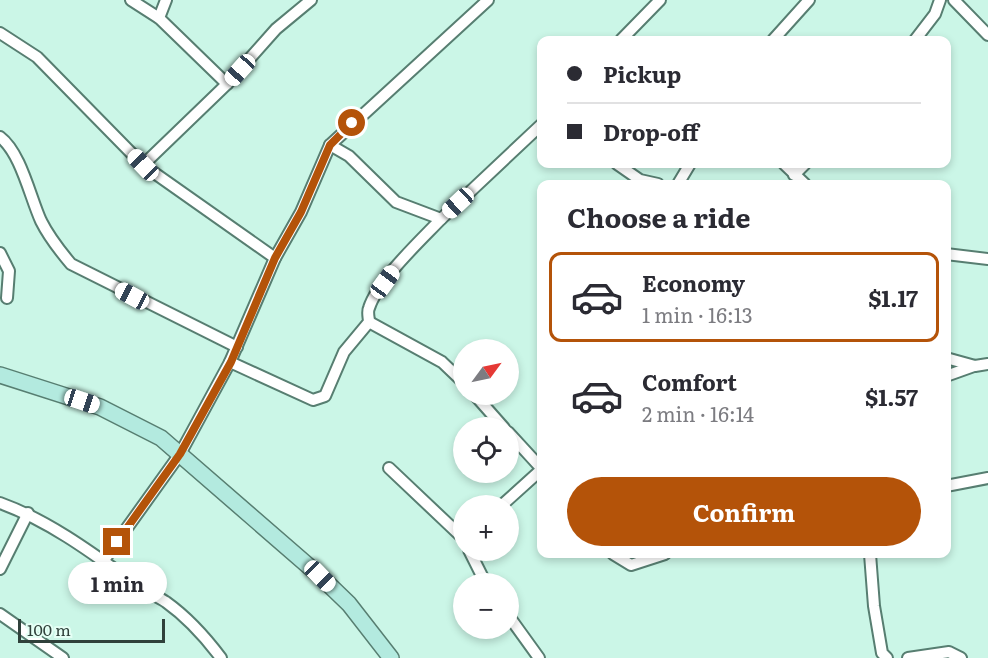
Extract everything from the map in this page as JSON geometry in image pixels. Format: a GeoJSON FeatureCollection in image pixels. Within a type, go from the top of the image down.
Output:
{"type":"FeatureCollection","features":[{"type":"Feature","properties":{"kind":"main road"},"geometry":{"type":"LineString","coordinates":[[0,375],[100,407],[139,424],[180,454],[320,576],[349,604],[391,658]]}},
{"type":"Feature","properties":{"kind":"street"},"geometry":{"type":"LineString","coordinates":[[131,0],[159,18],[227,84]]}},
{"type":"Feature","properties":{"kind":"street"},"geometry":{"type":"LineString","coordinates":[[159,18],[166,0]]}},
{"type":"Feature","properties":{"kind":"street"},"geometry":{"type":"LineString","coordinates":[[143,165],[227,84],[276,29],[311,0]]}},
{"type":"Feature","properties":{"kind":"street"},"geometry":{"type":"LineString","coordinates":[[104,560],[180,454],[231,362],[275,258],[301,212],[330,145],[488,0]]}},
{"type":"Feature","properties":{"kind":"street"},"geometry":{"type":"LineString","coordinates":[[625,36],[660,0]]}},
{"type":"Feature","properties":{"kind":"street"},"geometry":{"type":"LineString","coordinates":[[777,36],[809,0]]}},
{"type":"Feature","properties":{"kind":"street"},"geometry":{"type":"LineString","coordinates":[[918,36],[935,14],[940,0]]}},
{"type":"Feature","properties":{"kind":"street"},"geometry":{"type":"LineString","coordinates":[[954,0],[988,35]]}},
{"type":"Feature","properties":{"kind":"street"},"geometry":{"type":"LineString","coordinates":[[0,33],[37,57],[143,165],[275,258]]}},
{"type":"Feature","properties":{"kind":"street"},"geometry":{"type":"LineString","coordinates":[[231,362],[313,400],[325,396],[344,352],[369,322],[368,309],[399,263],[441,219],[537,129]]}},
{"type":"Feature","properties":{"kind":"street"},"geometry":{"type":"LineString","coordinates":[[0,137],[12,150],[42,223],[58,250],[71,264],[237,346]]}},
{"type":"Feature","properties":{"kind":"street"},"geometry":{"type":"LineString","coordinates":[[330,145],[349,156],[396,202],[441,219]]}},
{"type":"Feature","properties":{"kind":"street"},"geometry":{"type":"LineString","coordinates":[[623,168],[640,180]]}},
{"type":"Feature","properties":{"kind":"street"},"geometry":{"type":"LineString","coordinates":[[788,168],[800,180]]}},
{"type":"Feature","properties":{"kind":"street"},"geometry":{"type":"LineString","coordinates":[[794,175],[801,168]]}},
{"type":"Feature","properties":{"kind":"street"},"geometry":{"type":"LineString","coordinates":[[0,254],[9,271],[8,298]]}},
{"type":"Feature","properties":{"kind":"street"},"geometry":{"type":"LineString","coordinates":[[951,255],[988,259]]}},
{"type":"Feature","properties":{"kind":"street"},"geometry":{"type":"LineString","coordinates":[[369,322],[442,362],[453,372]]}},
{"type":"Feature","properties":{"kind":"street"},"geometry":{"type":"LineString","coordinates":[[951,359],[975,366]]}},
{"type":"Feature","properties":{"kind":"street"},"geometry":{"type":"LineString","coordinates":[[951,374],[988,364]]}},
{"type":"Feature","properties":{"kind":"street"},"geometry":{"type":"LineString","coordinates":[[484,405],[494,417]]}},
{"type":"Feature","properties":{"kind":"street"},"geometry":{"type":"LineString","coordinates":[[519,444],[537,464]]}},
{"type":"Feature","properties":{"kind":"street"},"geometry":{"type":"LineString","coordinates":[[389,468],[453,529]]}},
{"type":"Feature","properties":{"kind":"street"},"geometry":{"type":"LineString","coordinates":[[513,495],[537,474]]}},
{"type":"Feature","properties":{"kind":"street"},"geometry":{"type":"LineString","coordinates":[[951,485],[988,478]]}},
{"type":"Feature","properties":{"kind":"street"},"geometry":{"type":"LineString","coordinates":[[0,503],[28,513],[104,560],[140,588],[166,603],[205,637],[221,658]]}},
{"type":"Feature","properties":{"kind":"street"},"geometry":{"type":"LineString","coordinates":[[0,569],[28,513]]}},
{"type":"Feature","properties":{"kind":"street"},"geometry":{"type":"LineString","coordinates":[[619,558],[631,566],[654,558]]}},
{"type":"Feature","properties":{"kind":"street"},"geometry":{"type":"LineString","coordinates":[[870,558],[874,606],[882,653],[886,658]]}},
{"type":"Feature","properties":{"kind":"street"},"geometry":{"type":"LineString","coordinates":[[0,614],[63,658]]}},
{"type":"Feature","properties":{"kind":"street"},"geometry":{"type":"LineString","coordinates":[[519,630],[539,658]]}},
{"type":"Feature","properties":{"kind":"street"},"geometry":{"type":"LineString","coordinates":[[908,658],[949,652],[961,658]]}},
{"type":"Feature","properties":{"kind":"route"},"geometry":{"type":"LineString","coordinates":[[117,542],[180,454],[231,362],[275,258],[301,212],[330,145],[352,123]]}}]}
